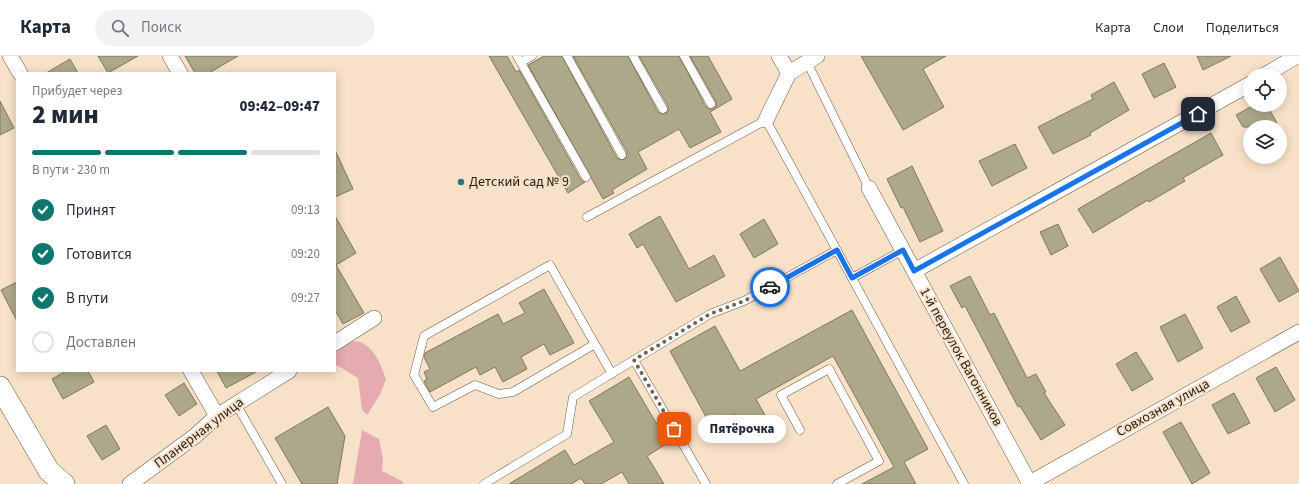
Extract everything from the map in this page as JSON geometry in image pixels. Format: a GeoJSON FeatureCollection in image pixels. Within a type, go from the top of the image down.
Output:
{"type":"FeatureCollection","features":[{"type":"Feature","properties":{"kind":"main road"},"geometry":{"type":"LineString","coordinates":[[0,387],[49,471],[64,484]]}},
{"type":"Feature","properties":{"kind":"street"},"geometry":{"type":"LineString","coordinates":[[10,56],[19,72]]}},
{"type":"Feature","properties":{"kind":"street"},"geometry":{"type":"LineString","coordinates":[[170,56],[179,72]]}},
{"type":"Feature","properties":{"kind":"street"},"geometry":{"type":"LineString","coordinates":[[779,56],[789,73]]}},
{"type":"Feature","properties":{"kind":"street"},"geometry":{"type":"LineString","coordinates":[[1277,68],[1297,56]]}},
{"type":"Feature","properties":{"kind":"street"},"geometry":{"type":"LineString","coordinates":[[766,120],[789,73],[812,59]]}},
{"type":"Feature","properties":{"kind":"street"},"geometry":{"type":"LineString","coordinates":[[914,271],[1243,88]]}},
{"type":"Feature","properties":{"kind":"street","name":"1-й переулок Вагонников"},"geometry":{"type":"LineString","coordinates":[[869,188],[1029,484]]}},
{"type":"Feature","properties":{"kind":"street"},"geometry":{"type":"LineString","coordinates":[[336,341],[374,318]]}},
{"type":"Feature","properties":{"kind":"street","name":"Совхозная улица"},"geometry":{"type":"LineString","coordinates":[[1029,484],[1299,332]]}},
{"type":"Feature","properties":{"kind":"street"},"geometry":{"type":"LineString","coordinates":[[192,372],[217,416]]}},
{"type":"Feature","properties":{"kind":"street","name":"Планерная улица"},"geometry":{"type":"LineString","coordinates":[[130,484],[195,436],[217,416],[287,372]]}},
{"type":"Feature","properties":{"kind":"lane"},"geometry":{"type":"LineString","coordinates":[[532,56],[519,59],[586,177]]}},
{"type":"Feature","properties":{"kind":"lane"},"geometry":{"type":"LineString","coordinates":[[567,56],[622,155]]}},
{"type":"Feature","properties":{"kind":"lane"},"geometry":{"type":"LineString","coordinates":[[633,56],[663,109]]}},
{"type":"Feature","properties":{"kind":"lane"},"geometry":{"type":"LineString","coordinates":[[684,56],[711,104]]}},
{"type":"Feature","properties":{"kind":"lane"},"geometry":{"type":"LineString","coordinates":[[812,59],[869,188]]}},
{"type":"Feature","properties":{"kind":"lane"},"geometry":{"type":"LineString","coordinates":[[587,217],[766,120],[961,483]]}},
{"type":"Feature","properties":{"kind":"lane"},"geometry":{"type":"LineString","coordinates":[[484,484],[567,434],[573,397],[710,314],[744,301],[837,250]]}},
{"type":"Feature","properties":{"kind":"lane"},"geometry":{"type":"LineString","coordinates":[[852,278],[903,250]]}},
{"type":"Feature","properties":{"kind":"lane"},"geometry":{"type":"LineString","coordinates":[[595,344],[513,392],[499,394],[475,385],[432,407],[414,375],[424,336],[550,265],[595,344],[612,374]]}},
{"type":"Feature","properties":{"kind":"lane"},"geometry":{"type":"LineString","coordinates":[[634,360],[706,484]]}},
{"type":"Feature","properties":{"kind":"lane"},"geometry":{"type":"LineString","coordinates":[[800,430],[781,395],[829,369],[879,461],[837,484]]}},
{"type":"Feature","properties":{"kind":"lane"},"geometry":{"type":"LineString","coordinates":[[236,404],[282,484]]}},
{"type":"Feature","properties":{"kind":"shaded area"},"geometry":{"type":"Polygon","coordinates":[[[347,341],[360,342],[370,348],[380,363],[386,379],[380,395],[367,415],[362,410],[358,378],[336,365],[336,354],[340,346],[347,341]]]}},
{"type":"Feature","properties":{"kind":"shaded area"},"geometry":{"type":"Polygon","coordinates":[[[362,430],[379,439],[383,459],[382,471],[402,481],[404,484],[353,484],[362,430]]]}},
{"type":"Feature","properties":{"kind":"building"},"geometry":{"type":"Polygon","coordinates":[[[98,56],[138,56],[110,72],[107,72],[98,56]]]}},
{"type":"Feature","properties":{"kind":"building"},"geometry":{"type":"Polygon","coordinates":[[[185,56],[238,56],[211,72],[194,72],[185,56]]]}},
{"type":"Feature","properties":{"kind":"building"},"geometry":{"type":"Polygon","coordinates":[[[489,56],[507,56],[516,72],[519,70],[581,180],[585,182],[568,193],[489,56]]]}},
{"type":"Feature","properties":{"kind":"building"},"geometry":{"type":"Polygon","coordinates":[[[544,56],[562,56],[617,158],[622,160],[626,158],[627,152],[573,56],[628,56],[658,112],[663,114],[668,112],[668,106],[639,56],[679,56],[706,107],[711,109],[716,106],[716,102],[690,56],[708,56],[732,99],[710,112],[721,132],[690,148],[679,129],[638,152],[647,169],[612,190],[614,193],[603,199],[528,65],[544,56]]]}},
{"type":"Feature","properties":{"kind":"building"},"geometry":{"type":"Polygon","coordinates":[[[861,56],[946,56],[923,69],[944,107],[903,130],[861,56]]]}},
{"type":"Feature","properties":{"kind":"building"},"geometry":{"type":"Polygon","coordinates":[[[1197,56],[1231,56],[1203,70],[1197,56]]]}},
{"type":"Feature","properties":{"kind":"building"},"geometry":{"type":"Polygon","coordinates":[[[70,59],[77,72],[48,72],[70,59]]]}},
{"type":"Feature","properties":{"kind":"building"},"geometry":{"type":"Polygon","coordinates":[[[1164,63],[1176,87],[1154,98],[1142,74],[1164,63]]]}},
{"type":"Feature","properties":{"kind":"building"},"geometry":{"type":"Polygon","coordinates":[[[1114,82],[1129,110],[1090,133],[1091,135],[1053,154],[1038,127],[1093,99],[1091,95],[1114,82]]]}},
{"type":"Feature","properties":{"kind":"building"},"geometry":{"type":"Polygon","coordinates":[[[0,101],[14,128],[0,135],[0,101]]]}},
{"type":"Feature","properties":{"kind":"building"},"geometry":{"type":"Polygon","coordinates":[[[1243,111],[1271,112],[1275,120],[1243,120],[1243,127],[1236,115],[1243,111]]]}},
{"type":"Feature","properties":{"kind":"building"},"geometry":{"type":"Polygon","coordinates":[[[1211,133],[1223,155],[1183,178],[1185,181],[1149,202],[1148,200],[1093,233],[1078,209],[1211,133]]]}},
{"type":"Feature","properties":{"kind":"building"},"geometry":{"type":"Polygon","coordinates":[[[1015,144],[1027,168],[992,186],[979,161],[1015,144]]]}},
{"type":"Feature","properties":{"kind":"building"},"geometry":{"type":"Polygon","coordinates":[[[336,152],[353,189],[336,197],[336,152]]]}},
{"type":"Feature","properties":{"kind":"building"},"geometry":{"type":"Polygon","coordinates":[[[912,166],[943,231],[920,242],[887,179],[912,166]]]}},
{"type":"Feature","properties":{"kind":"building"},"geometry":{"type":"Polygon","coordinates":[[[660,216],[689,269],[714,255],[725,276],[676,302],[643,244],[637,248],[629,234],[660,216]]]}},
{"type":"Feature","properties":{"kind":"building"},"geometry":{"type":"Polygon","coordinates":[[[336,218],[356,253],[336,265],[336,218]]]}},
{"type":"Feature","properties":{"kind":"building"},"geometry":{"type":"Polygon","coordinates":[[[764,219],[778,244],[754,258],[740,234],[764,219]]]}},
{"type":"Feature","properties":{"kind":"building"},"geometry":{"type":"Polygon","coordinates":[[[1058,224],[1068,246],[1051,255],[1040,232],[1058,224]]]}},
{"type":"Feature","properties":{"kind":"building"},"geometry":{"type":"Polygon","coordinates":[[[1280,257],[1299,291],[1279,302],[1260,269],[1280,257]]]}},
{"type":"Feature","properties":{"kind":"building"},"geometry":{"type":"Polygon","coordinates":[[[336,265],[364,313],[343,324],[336,312],[336,265]]]}},
{"type":"Feature","properties":{"kind":"building"},"geometry":{"type":"Polygon","coordinates":[[[970,276],[990,315],[994,313],[1027,378],[1036,374],[1046,392],[1044,393],[1065,425],[1041,440],[1020,406],[1018,407],[965,306],[962,308],[950,286],[970,276]]]}},
{"type":"Feature","properties":{"kind":"building"},"geometry":{"type":"Polygon","coordinates":[[[16,282],[16,319],[1,290],[16,282]]]}},
{"type":"Feature","properties":{"kind":"building"},"geometry":{"type":"Polygon","coordinates":[[[544,289],[574,343],[550,355],[544,344],[521,357],[527,369],[503,382],[495,367],[480,375],[476,367],[430,392],[424,381],[427,379],[424,372],[430,369],[424,357],[425,353],[498,314],[503,324],[525,313],[519,303],[544,289]]]}},
{"type":"Feature","properties":{"kind":"building"},"geometry":{"type":"Polygon","coordinates":[[[1236,296],[1250,322],[1231,332],[1217,307],[1236,296]]]}},
{"type":"Feature","properties":{"kind":"building"},"geometry":{"type":"Polygon","coordinates":[[[852,310],[928,449],[904,462],[916,484],[862,484],[894,467],[833,356],[756,399],[772,428],[748,441],[734,414],[711,426],[670,351],[715,326],[740,371],[852,310]]]}},
{"type":"Feature","properties":{"kind":"building"},"geometry":{"type":"Polygon","coordinates":[[[1185,314],[1203,348],[1178,362],[1160,327],[1185,314]]]}},
{"type":"Feature","properties":{"kind":"building"},"geometry":{"type":"Polygon","coordinates":[[[1136,352],[1153,379],[1132,391],[1116,364],[1136,352]]]}},
{"type":"Feature","properties":{"kind":"building"},"geometry":{"type":"Polygon","coordinates":[[[1276,367],[1295,400],[1275,412],[1256,378],[1276,367]]]}},
{"type":"Feature","properties":{"kind":"building"},"geometry":{"type":"Polygon","coordinates":[[[64,372],[89,372],[94,382],[63,399],[52,379],[64,372]]]}},
{"type":"Feature","properties":{"kind":"building"},"geometry":{"type":"Polygon","coordinates":[[[218,372],[256,372],[226,388],[218,372]]]}},
{"type":"Feature","properties":{"kind":"building"},"geometry":{"type":"Polygon","coordinates":[[[629,377],[668,443],[647,456],[664,484],[629,484],[622,472],[601,484],[585,484],[581,478],[571,484],[509,484],[565,450],[574,465],[614,442],[589,401],[629,377]]]}},
{"type":"Feature","properties":{"kind":"building"},"geometry":{"type":"Polygon","coordinates":[[[184,383],[197,404],[179,416],[165,395],[184,383]]]}},
{"type":"Feature","properties":{"kind":"building"},"geometry":{"type":"Polygon","coordinates":[[[1234,393],[1250,423],[1228,434],[1212,405],[1234,393]]]}},
{"type":"Feature","properties":{"kind":"building"},"geometry":{"type":"Polygon","coordinates":[[[328,407],[345,436],[337,484],[302,484],[275,438],[328,407]]]}},
{"type":"Feature","properties":{"kind":"building"},"geometry":{"type":"Polygon","coordinates":[[[1181,422],[1210,473],[1192,484],[1163,432],[1181,422]]]}},
{"type":"Feature","properties":{"kind":"building"},"geometry":{"type":"Polygon","coordinates":[[[106,425],[120,449],[102,460],[87,436],[106,425]]]}},
{"type":"Feature","properties":{"kind":"way so far"},"geometry":{"type":"LineString","coordinates":[[674,429],[634,360],[710,314],[744,301],[770,287]]}},
{"type":"Feature","properties":{"kind":"place","name":"Детский сад № 9"},"geometry":{"type":"Point","coordinates":[461,182]}},
{"type":"Feature","properties":{"kind":"place","name":"Пятёрочка"},"geometry":{"type":"Point","coordinates":[674,429]}},
{"type":"Feature","properties":{"kind":"route"},"geometry":{"type":"LineString","coordinates":[[770,287],[837,250],[852,278],[903,250],[914,271],[1198,114]]}}]}
